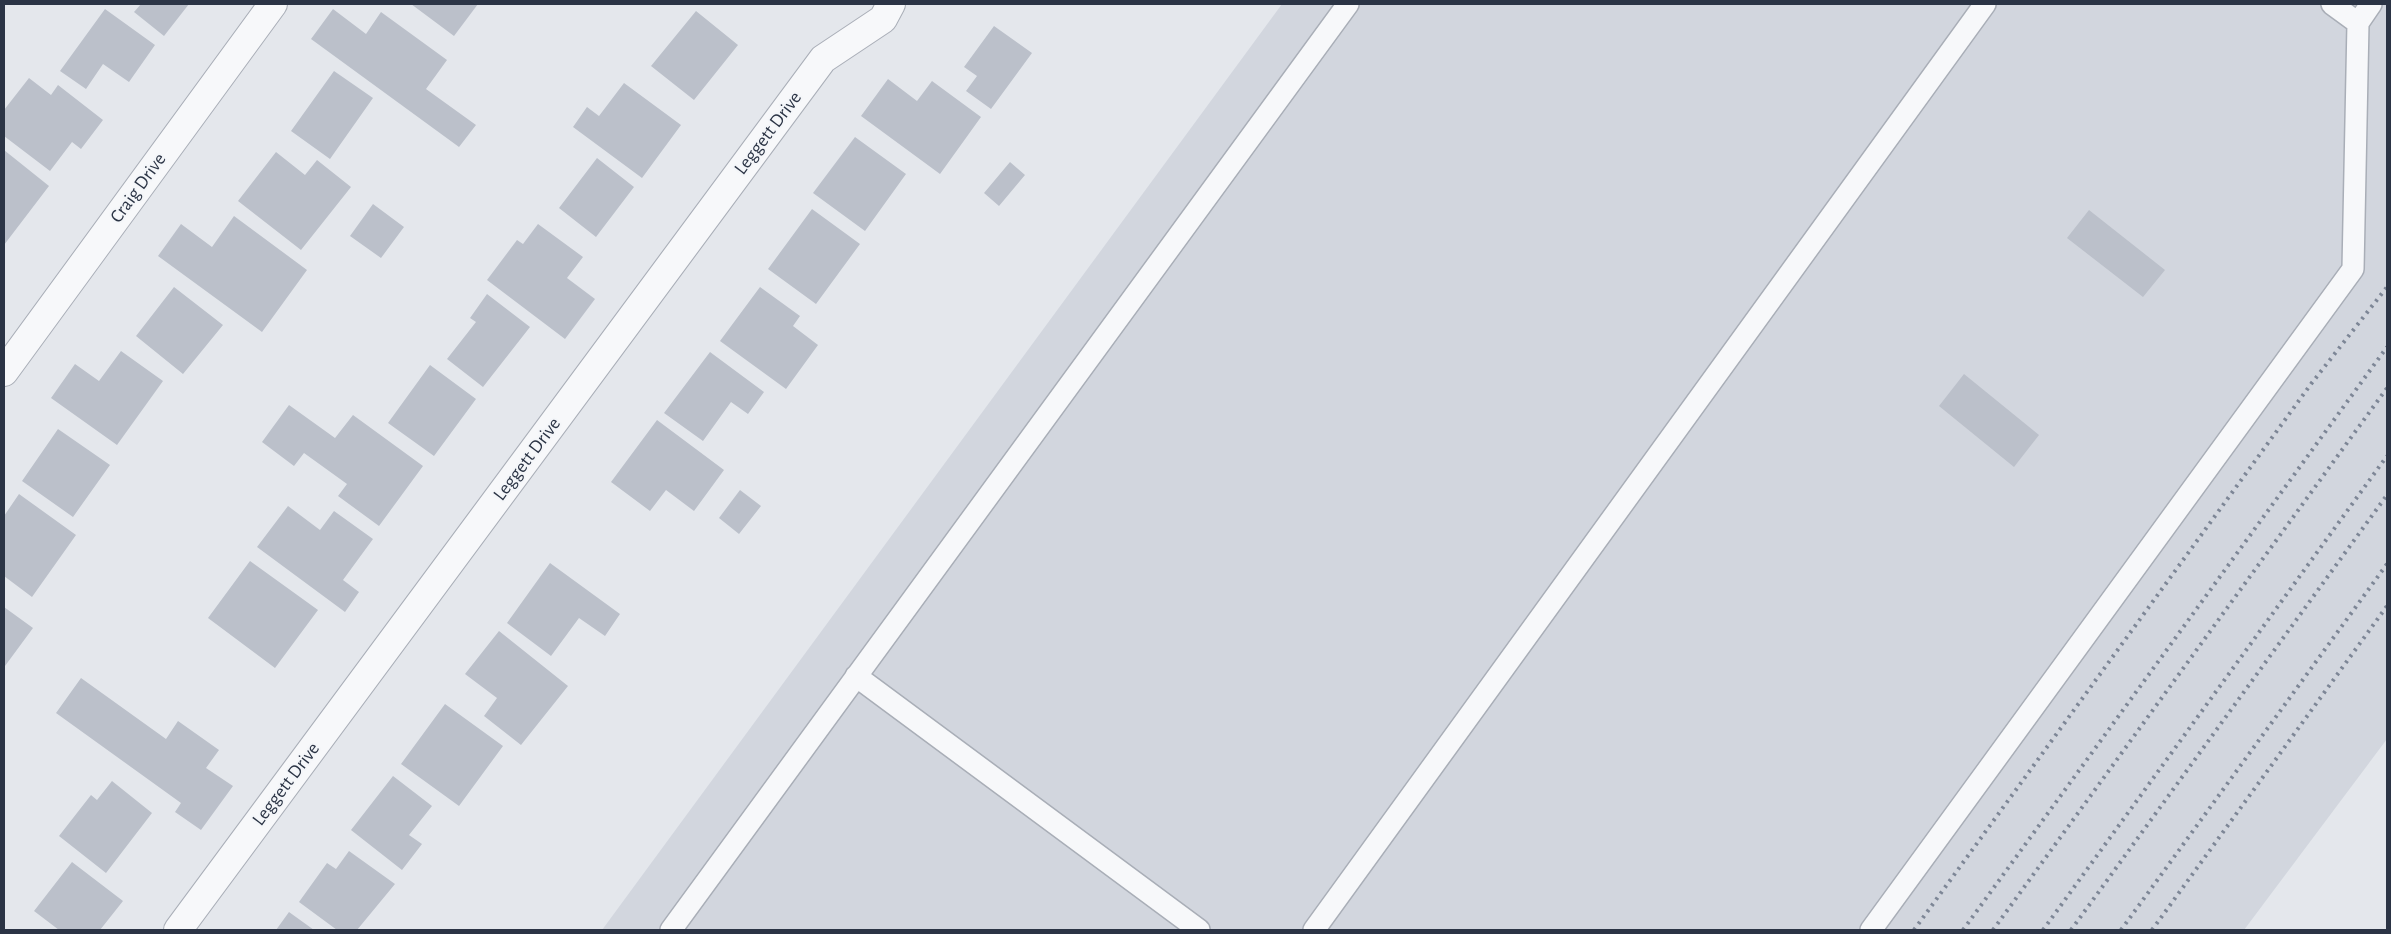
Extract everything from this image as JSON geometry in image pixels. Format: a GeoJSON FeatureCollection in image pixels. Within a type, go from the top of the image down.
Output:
{"type":"FeatureCollection","features":[{"type":"Feature","properties":{"kind":"street","name":"Craig Drive"},"geometry":{"type":"LineString","coordinates":[[4,372],[273,4]]}},
{"type":"Feature","properties":{"kind":"street","name":"Leggett Drive"},"geometry":{"type":"LineString","coordinates":[[178,930],[823,59],[883,19],[891,4]]}},
{"type":"Feature","properties":{"kind":"lane"},"geometry":{"type":"LineString","coordinates":[[671,930],[1348,4]]}},
{"type":"Feature","properties":{"kind":"lane"},"geometry":{"type":"LineString","coordinates":[[1314,930],[1985,4]]}},
{"type":"Feature","properties":{"kind":"lane"},"geometry":{"type":"LineString","coordinates":[[2332,4],[2358,23]]}},
{"type":"Feature","properties":{"kind":"lane"},"geometry":{"type":"LineString","coordinates":[[1871,930],[2353,269],[2358,23],[2372,4]]}},
{"type":"Feature","properties":{"kind":"lane"},"geometry":{"type":"LineString","coordinates":[[856,676],[1199,930]]}},
{"type":"Feature","properties":{"kind":"shaded area"},"geometry":{"type":"Polygon","coordinates":[[[1282,4],[2387,4],[2387,739],[2244,930],[602,930],[1282,4]]]}},
{"type":"Feature","properties":{"kind":"building"},"geometry":{"type":"Polygon","coordinates":[[[141,4],[189,4],[164,36],[134,12],[141,4]]]}},
{"type":"Feature","properties":{"kind":"building"},"geometry":{"type":"Polygon","coordinates":[[[411,4],[478,4],[454,36],[411,4]]]}},
{"type":"Feature","properties":{"kind":"building"},"geometry":{"type":"Polygon","coordinates":[[[105,9],[155,45],[129,82],[103,64],[86,89],[60,71],[105,9]]]}},
{"type":"Feature","properties":{"kind":"building"},"geometry":{"type":"Polygon","coordinates":[[[333,9],[366,34],[381,12],[447,60],[426,89],[476,125],[459,147],[311,39],[333,9]]]}},
{"type":"Feature","properties":{"kind":"building"},"geometry":{"type":"Polygon","coordinates":[[[696,11],[738,45],[694,100],[651,66],[696,11]]]}},
{"type":"Feature","properties":{"kind":"building"},"geometry":{"type":"Polygon","coordinates":[[[994,26],[1032,53],[991,109],[966,91],[977,76],[964,67],[994,26]]]}},
{"type":"Feature","properties":{"kind":"building"},"geometry":{"type":"Polygon","coordinates":[[[334,71],[373,98],[330,159],[291,131],[334,71]]]}},
{"type":"Feature","properties":{"kind":"building"},"geometry":{"type":"Polygon","coordinates":[[[29,78],[51,95],[58,85],[103,120],[81,149],[72,142],[50,171],[4,136],[4,110],[29,78]]]}},
{"type":"Feature","properties":{"kind":"building"},"geometry":{"type":"Polygon","coordinates":[[[888,79],[917,101],[932,81],[981,117],[940,174],[861,116],[888,79]]]}},
{"type":"Feature","properties":{"kind":"building"},"geometry":{"type":"Polygon","coordinates":[[[624,83],[681,125],[642,178],[573,127],[587,107],[599,116],[624,83]]]}},
{"type":"Feature","properties":{"kind":"building"},"geometry":{"type":"Polygon","coordinates":[[[855,137],[906,174],[865,231],[813,193],[855,137]]]}},
{"type":"Feature","properties":{"kind":"building"},"geometry":{"type":"Polygon","coordinates":[[[4,150],[49,186],[4,245],[4,150]]]}},
{"type":"Feature","properties":{"kind":"building"},"geometry":{"type":"Polygon","coordinates":[[[276,152],[305,175],[317,160],[351,187],[301,250],[238,201],[276,152]]]}},
{"type":"Feature","properties":{"kind":"building"},"geometry":{"type":"Polygon","coordinates":[[[597,158],[634,187],[596,237],[559,208],[597,158]]]}},
{"type":"Feature","properties":{"kind":"building"},"geometry":{"type":"Polygon","coordinates":[[[1010,162],[1025,175],[999,206],[984,193],[1010,162]]]}},
{"type":"Feature","properties":{"kind":"building"},"geometry":{"type":"Polygon","coordinates":[[[373,204],[404,227],[381,258],[350,236],[373,204]]]}},
{"type":"Feature","properties":{"kind":"building"},"geometry":{"type":"Polygon","coordinates":[[[812,209],[860,244],[816,304],[768,269],[812,209]]]}},
{"type":"Feature","properties":{"kind":"building"},"geometry":{"type":"Polygon","coordinates":[[[2089,210],[2165,270],[2143,297],[2067,238],[2089,210]]]}},
{"type":"Feature","properties":{"kind":"building"},"geometry":{"type":"Polygon","coordinates":[[[234,216],[307,270],[262,332],[158,256],[181,224],[212,247],[234,216]]]}},
{"type":"Feature","properties":{"kind":"building"},"geometry":{"type":"Polygon","coordinates":[[[538,224],[583,257],[567,278],[595,299],[565,339],[487,280],[517,240],[523,244],[538,224]]]}},
{"type":"Feature","properties":{"kind":"building"},"geometry":{"type":"Polygon","coordinates":[[[174,287],[223,325],[183,374],[136,336],[174,287]]]}},
{"type":"Feature","properties":{"kind":"building"},"geometry":{"type":"Polygon","coordinates":[[[760,287],[800,316],[793,326],[818,345],[786,389],[720,341],[760,287]]]}},
{"type":"Feature","properties":{"kind":"building"},"geometry":{"type":"Polygon","coordinates":[[[487,294],[530,327],[483,387],[447,359],[476,322],[470,318],[487,294]]]}},
{"type":"Feature","properties":{"kind":"building"},"geometry":{"type":"Polygon","coordinates":[[[121,351],[163,381],[117,445],[51,398],[75,364],[99,381],[121,351]]]}},
{"type":"Feature","properties":{"kind":"building"},"geometry":{"type":"Polygon","coordinates":[[[710,352],[764,392],[748,414],[731,402],[703,441],[664,413],[710,352]]]}},
{"type":"Feature","properties":{"kind":"building"},"geometry":{"type":"Polygon","coordinates":[[[430,365],[476,399],[434,456],[388,423],[430,365]]]}},
{"type":"Feature","properties":{"kind":"building"},"geometry":{"type":"Polygon","coordinates":[[[1964,374],[2039,435],[2014,467],[1939,406],[1964,374]]]}},
{"type":"Feature","properties":{"kind":"building"},"geometry":{"type":"Polygon","coordinates":[[[289,405],[335,438],[353,415],[423,466],[379,526],[338,496],[347,484],[304,453],[294,466],[262,442],[289,405]]]}},
{"type":"Feature","properties":{"kind":"building"},"geometry":{"type":"Polygon","coordinates":[[[657,420],[724,470],[694,511],[666,490],[650,511],[611,482],[657,420]]]}},
{"type":"Feature","properties":{"kind":"building"},"geometry":{"type":"Polygon","coordinates":[[[58,429],[110,465],[73,517],[22,481],[58,429]]]}},
{"type":"Feature","properties":{"kind":"building"},"geometry":{"type":"Polygon","coordinates":[[[740,490],[761,506],[739,534],[719,518],[740,490]]]}},
{"type":"Feature","properties":{"kind":"building"},"geometry":{"type":"Polygon","coordinates":[[[19,494],[76,535],[32,597],[4,576],[4,516],[19,494]]]}},
{"type":"Feature","properties":{"kind":"building"},"geometry":{"type":"Polygon","coordinates":[[[288,506],[320,530],[334,511],[373,539],[343,580],[359,592],[345,612],[257,547],[288,506]]]}},
{"type":"Feature","properties":{"kind":"building"},"geometry":{"type":"Polygon","coordinates":[[[250,561],[318,610],[275,668],[208,618],[250,561]]]}},
{"type":"Feature","properties":{"kind":"building"},"geometry":{"type":"Polygon","coordinates":[[[550,563],[620,614],[605,636],[579,618],[551,656],[507,623],[550,563]]]}},
{"type":"Feature","properties":{"kind":"building"},"geometry":{"type":"Polygon","coordinates":[[[4,607],[33,628],[5,666],[4,665],[4,607]]]}},
{"type":"Feature","properties":{"kind":"building"},"geometry":{"type":"Polygon","coordinates":[[[499,631],[568,686],[521,745],[484,716],[497,698],[465,674],[499,631]]]}},
{"type":"Feature","properties":{"kind":"building"},"geometry":{"type":"Polygon","coordinates":[[[81,678],[166,739],[178,721],[219,750],[206,768],[233,786],[201,830],[175,812],[181,803],[56,713],[81,678]]]}},
{"type":"Feature","properties":{"kind":"building"},"geometry":{"type":"Polygon","coordinates":[[[445,704],[503,746],[459,806],[401,764],[445,704]]]}},
{"type":"Feature","properties":{"kind":"building"},"geometry":{"type":"Polygon","coordinates":[[[393,776],[432,806],[409,835],[422,844],[402,870],[351,830],[393,776]]]}},
{"type":"Feature","properties":{"kind":"building"},"geometry":{"type":"Polygon","coordinates":[[[112,781],[152,813],[106,873],[59,836],[91,795],[97,800],[112,781]]]}},
{"type":"Feature","properties":{"kind":"building"},"geometry":{"type":"Polygon","coordinates":[[[349,851],[395,884],[357,930],[337,930],[299,902],[327,863],[336,869],[349,851]]]}},
{"type":"Feature","properties":{"kind":"building"},"geometry":{"type":"Polygon","coordinates":[[[72,862],[123,901],[100,930],[59,930],[34,911],[72,862]]]}},
{"type":"Feature","properties":{"kind":"building"},"geometry":{"type":"Polygon","coordinates":[[[289,912],[314,930],[276,930],[289,912]]]}},
{"type":"Feature","properties":{"kind":"railway"},"geometry":{"type":"LineString","coordinates":[[1914,930],[2311,384],[2387,287]]}},
{"type":"Feature","properties":{"kind":"railway"},"geometry":{"type":"LineString","coordinates":[[1963,930],[2387,347]]}},
{"type":"Feature","properties":{"kind":"railway"},"geometry":{"type":"LineString","coordinates":[[1993,930],[2387,388]]}},
{"type":"Feature","properties":{"kind":"railway"},"geometry":{"type":"LineString","coordinates":[[2043,930],[2387,456]]}},
{"type":"Feature","properties":{"kind":"railway"},"geometry":{"type":"LineString","coordinates":[[2071,930],[2387,495]]}},
{"type":"Feature","properties":{"kind":"railway"},"geometry":{"type":"LineString","coordinates":[[2121,930],[2387,564]]}},
{"type":"Feature","properties":{"kind":"railway"},"geometry":{"type":"LineString","coordinates":[[2152,930],[2387,606]]}}]}
